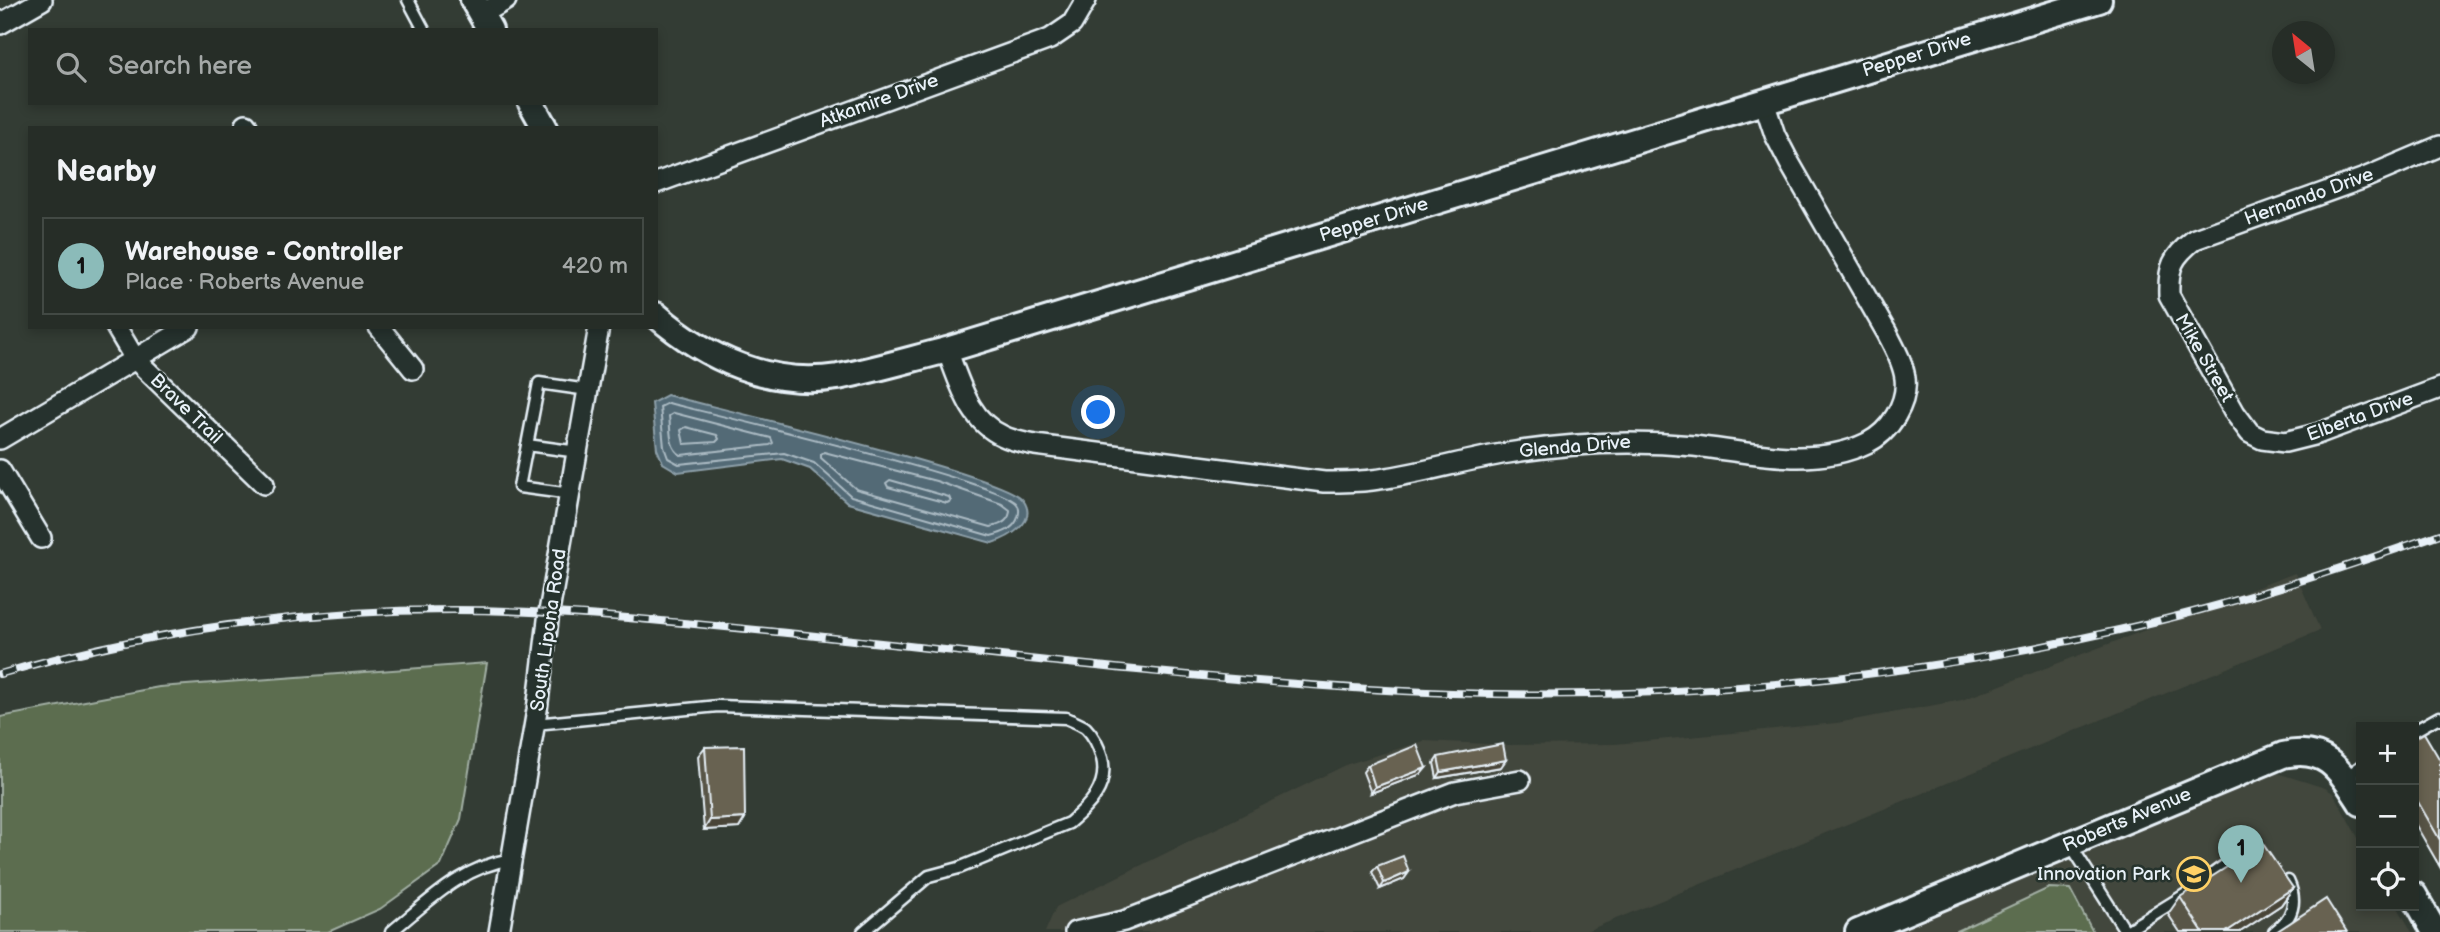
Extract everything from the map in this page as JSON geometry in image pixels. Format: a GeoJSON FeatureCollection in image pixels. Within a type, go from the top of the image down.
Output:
{"type":"FeatureCollection","features":[{"type":"Feature","properties":{"kind":"street"},"geometry":{"type":"LineString","coordinates":[[0,24],[42,0]]}},
{"type":"Feature","properties":{"kind":"street"},"geometry":{"type":"LineString","coordinates":[[482,15],[506,0]]}},
{"type":"Feature","properties":{"kind":"street","name":"Atkamire Drive"},"geometry":{"type":"LineString","coordinates":[[658,182],[1050,39],[1072,24],[1086,0]]}},
{"type":"Feature","properties":{"kind":"street","name":"Pepper Drive"},"geometry":{"type":"LineString","coordinates":[[658,317],[700,349],[738,366],[786,378],[836,377],[947,350],[2099,0]]}},
{"type":"Feature","properties":{"kind":"street","name":"Glenda Drive"},"geometry":{"type":"LineString","coordinates":[[947,350],[971,408],[985,426],[1004,437],[1035,445],[1324,482],[1370,481],[1508,453],[1588,444],[1639,442],[1695,446],[1752,455],[1826,455],[1842,452],[1869,443],[1882,433],[1896,415],[1903,397],[1905,378],[1887,333],[1775,135],[1764,102]]}},
{"type":"Feature","properties":{"kind":"street","name":"Hernando Drive"},"geometry":{"type":"LineString","coordinates":[[2180,251],[2195,239],[2362,179],[2440,146]]}},
{"type":"Feature","properties":{"kind":"street","name":"Mike Street"},"geometry":{"type":"LineString","coordinates":[[2180,251],[2172,262],[2168,277],[2169,295],[2175,309],[2235,413],[2250,433],[2279,443]]}},
{"type":"Feature","properties":{"kind":"street","name":"Brave Trail"},"geometry":{"type":"LineString","coordinates":[[117,329],[135,359],[264,484]]}},
{"type":"Feature","properties":{"kind":"street"},"geometry":{"type":"LineString","coordinates":[[0,439],[186,329]]}},
{"type":"Feature","properties":{"kind":"street"},"geometry":{"type":"LineString","coordinates":[[381,329],[413,369]]}},
{"type":"Feature","properties":{"kind":"street","name":"South Lipona Road"},"geometry":{"type":"LineString","coordinates":[[499,932],[535,724],[549,612],[599,329]]}},
{"type":"Feature","properties":{"kind":"street","name":"Elberta Drive"},"geometry":{"type":"LineString","coordinates":[[2279,443],[2317,434],[2440,388]]}},
{"type":"Feature","properties":{"kind":"street"},"geometry":{"type":"LineString","coordinates":[[0,470],[41,538]]}},
{"type":"Feature","properties":{"kind":"street","name":"Roberts Avenue"},"geometry":{"type":"LineString","coordinates":[[1857,932],[2283,755],[2309,752],[2353,772]]}},
{"type":"Feature","properties":{"kind":"street"},"geometry":{"type":"LineString","coordinates":[[1075,932],[1124,920],[1455,792],[1520,780]]}},
{"type":"Feature","properties":{"kind":"street"},"geometry":{"type":"LineString","coordinates":[[2419,904],[2435,932]]}},
{"type":"Feature","properties":{"kind":"lane"},"geometry":{"type":"LineString","coordinates":[[408,0],[423,28]]}},
{"type":"Feature","properties":{"kind":"lane"},"geometry":{"type":"LineString","coordinates":[[571,494],[519,487],[539,383],[589,390]]}},
{"type":"Feature","properties":{"kind":"lane"},"geometry":{"type":"LineString","coordinates":[[527,446],[578,452]]}},
{"type":"Feature","properties":{"kind":"lane"},"geometry":{"type":"LineString","coordinates":[[535,724],[718,706],[1066,718],[1086,728],[1099,746],[1104,768],[1102,784],[1081,813],[1069,823],[959,868],[929,876],[863,932]]}},
{"type":"Feature","properties":{"kind":"lane"},"geometry":{"type":"LineString","coordinates":[[2419,728],[2439,717],[2440,719]]}},
{"type":"Feature","properties":{"kind":"lane"},"geometry":{"type":"LineString","coordinates":[[2070,844],[2125,932],[2242,856],[2254,853],[2266,857]]}},
{"type":"Feature","properties":{"kind":"lane"},"geometry":{"type":"LineString","coordinates":[[391,932],[449,884],[471,870],[491,862],[512,859]]}},
{"type":"Feature","properties":{"kind":"lane"},"geometry":{"type":"LineString","coordinates":[[2274,932],[2293,911],[2295,901],[2290,884],[2281,871]]}},
{"type":"Feature","properties":{"kind":"shaded area"},"geometry":{"type":"Polygon","coordinates":[[[2295,573],[2320,630],[1584,932],[1045,932],[1056,907],[1348,764],[1424,741],[1508,745],[1615,744],[1837,723],[1962,700],[2295,573]]]}},
{"type":"Feature","properties":{"kind":"shaded area","name":"Innovation Park"},"geometry":{"type":"Polygon","coordinates":[[[2274,772],[2333,793],[2356,834],[2356,911],[2400,911],[2412,932],[1887,932],[2274,772]]]}},
{"type":"Feature","properties":{"kind":"green space"},"geometry":{"type":"Polygon","coordinates":[[[487,663],[461,819],[441,865],[380,909],[328,932],[0,932],[0,717],[159,687],[487,663]]]}},
{"type":"Feature","properties":{"kind":"green space"},"geometry":{"type":"Polygon","coordinates":[[[2049,888],[2070,889],[2093,932],[1955,932],[2049,888]]]}},
{"type":"Feature","properties":{"kind":"water"},"geometry":{"type":"Polygon","coordinates":[[[667,395],[857,443],[967,475],[1005,489],[1023,500],[1027,515],[1020,528],[992,543],[848,503],[810,469],[782,459],[678,472],[663,463],[657,449],[652,403],[667,395]]]}},
{"type":"Feature","properties":{"kind":"building"},"geometry":{"type":"Polygon","coordinates":[[[2424,733],[2440,760],[2440,840],[2419,804],[2419,736],[2424,733]]]}},
{"type":"Feature","properties":{"kind":"building"},"geometry":{"type":"Polygon","coordinates":[[[1503,744],[1506,760],[1441,772],[1438,757],[1503,744]]]}},
{"type":"Feature","properties":{"kind":"building"},"geometry":{"type":"Polygon","coordinates":[[[1417,745],[1426,768],[1375,787],[1368,765],[1417,745]]]}},
{"type":"Feature","properties":{"kind":"building"},"geometry":{"type":"Polygon","coordinates":[[[744,746],[745,818],[710,820],[705,747],[744,746]]]}},
{"type":"Feature","properties":{"kind":"building"},"geometry":{"type":"Polygon","coordinates":[[[2263,844],[2293,888],[2226,932],[2203,932],[2180,897],[2263,844]]]}},
{"type":"Feature","properties":{"kind":"building"},"geometry":{"type":"Polygon","coordinates":[[[1403,856],[1409,872],[1384,883],[1377,866],[1403,856]]]}},
{"type":"Feature","properties":{"kind":"building"},"geometry":{"type":"Polygon","coordinates":[[[2326,899],[2347,932],[2276,932],[2326,899]]]}},
{"type":"Feature","properties":{"kind":"railway"},"geometry":{"type":"LineString","coordinates":[[0,674],[111,646],[224,626],[338,614],[453,610],[579,614],[662,621],[1150,671],[1368,689],[1557,694],[1652,692],[1840,677],[2026,649],[2160,621],[2241,599],[2440,534]]}},
{"type":"Feature","properties":{"kind":"place","name":"Innovation Park"},"geometry":{"type":"Point","coordinates":[2194,874]}},
{"type":"Feature","properties":{"kind":"place","name":"Warehouse - Controller"},"geometry":{"type":"Point","coordinates":[2241,883]}}]}
